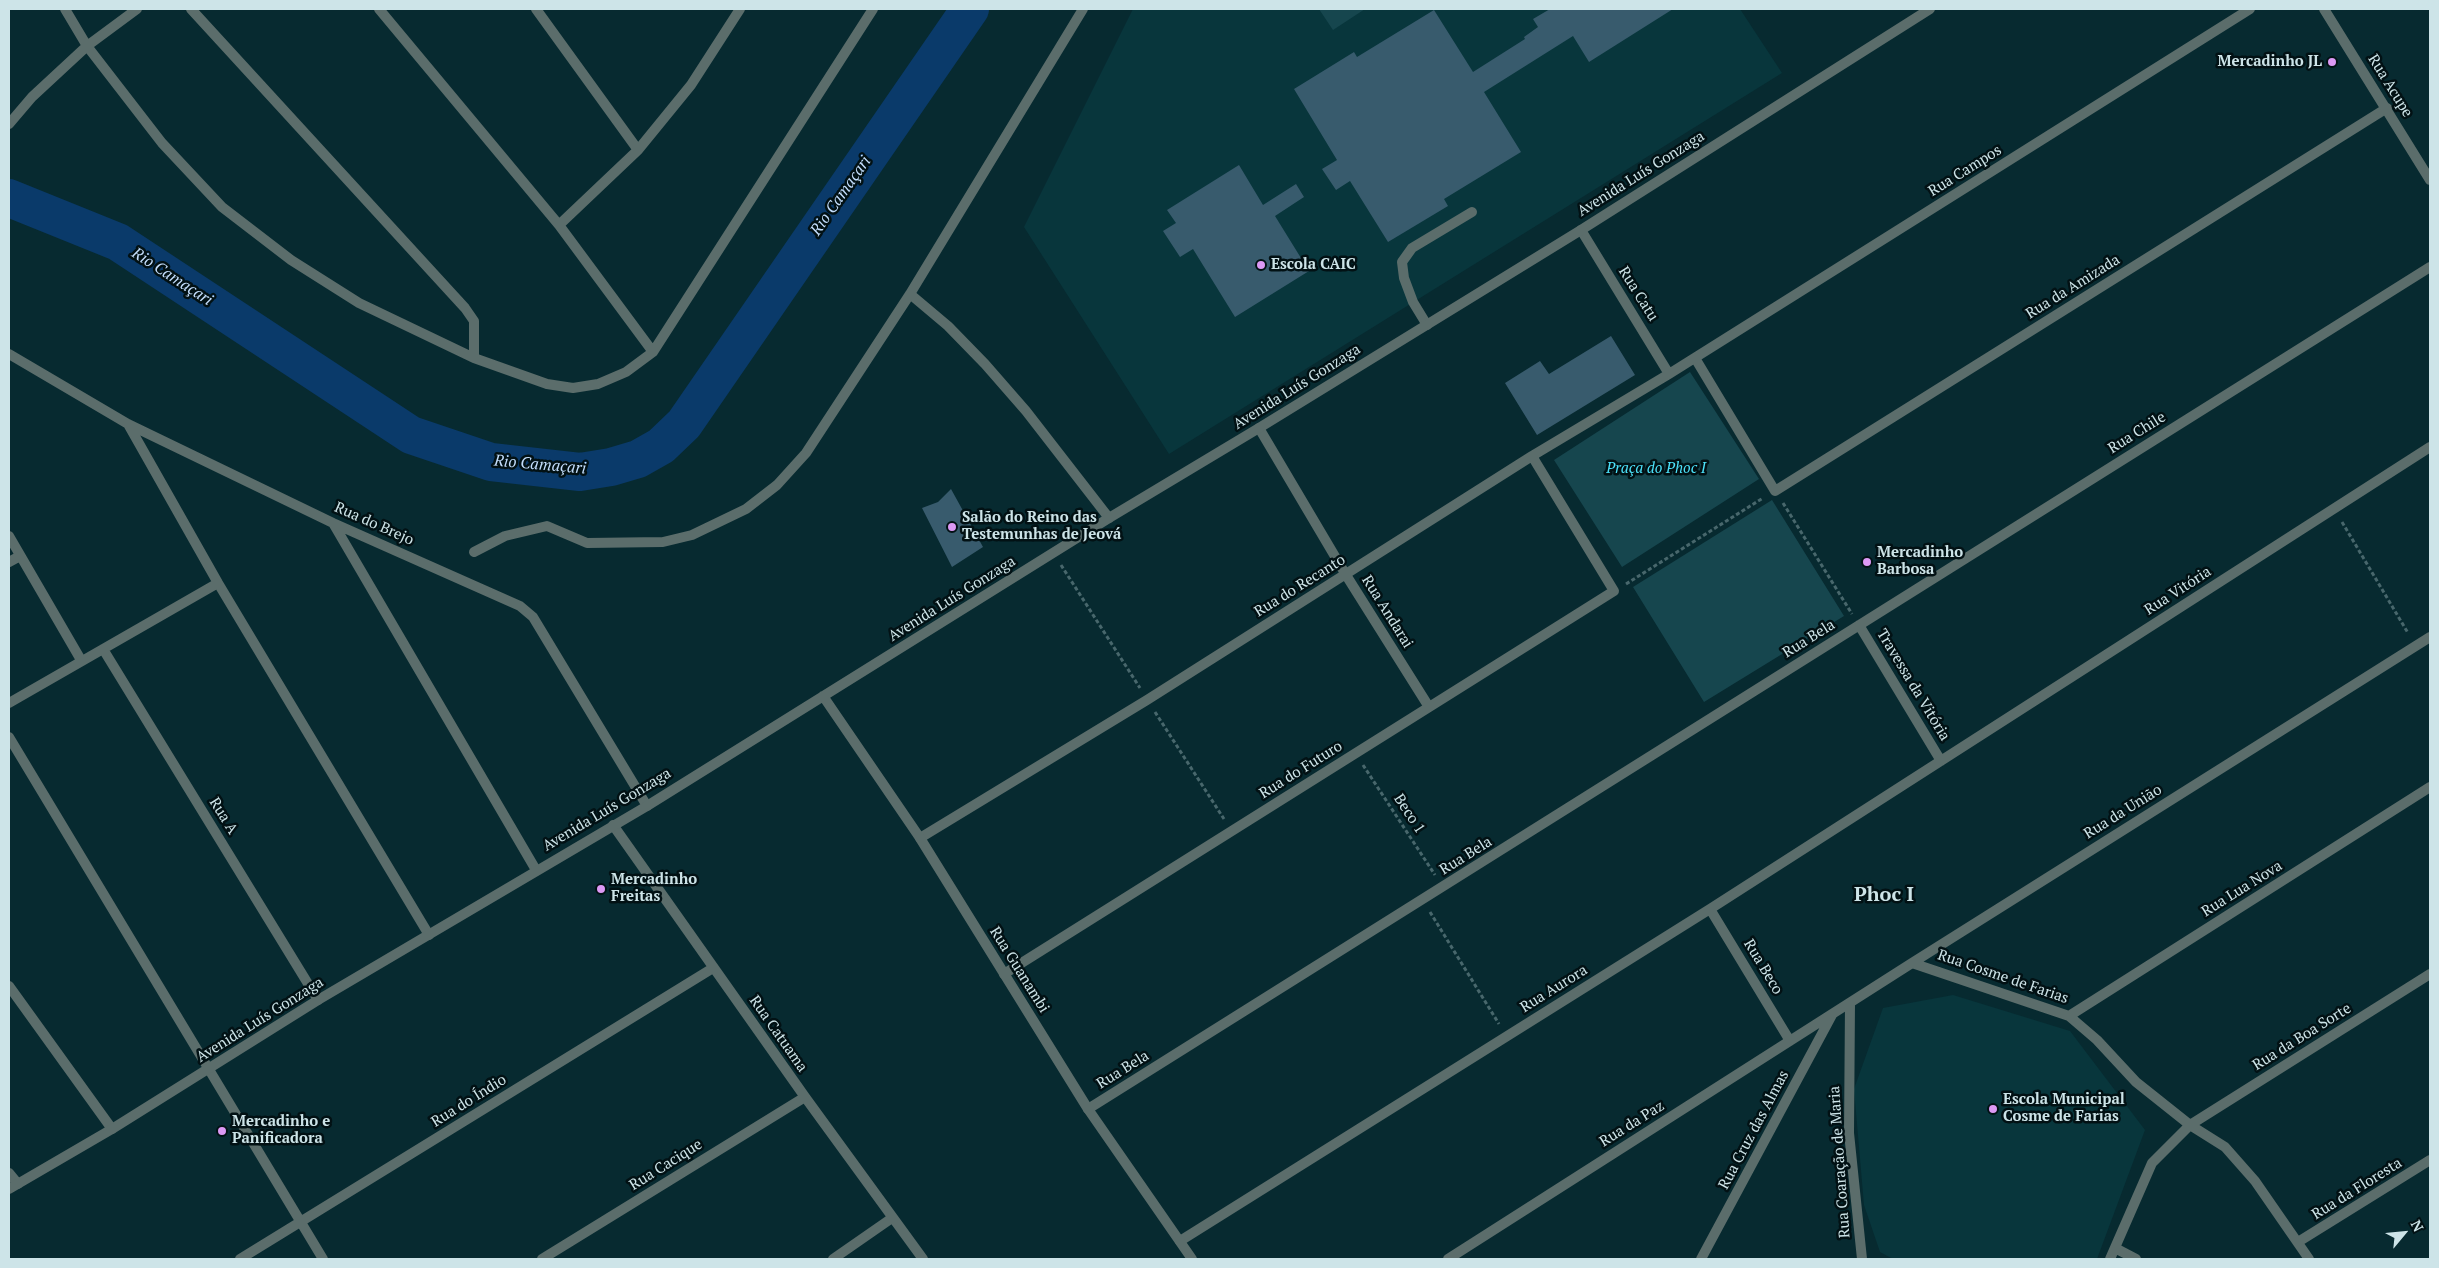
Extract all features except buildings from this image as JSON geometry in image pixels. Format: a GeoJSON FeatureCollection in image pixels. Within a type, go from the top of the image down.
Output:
{"type":"FeatureCollection","features":[{"type":"Feature","properties":{"kind":"street"},"geometry":{"type":"LineString","coordinates":[[65,9],[87,46],[162,143],[222,206],[291,260],[359,303],[474,358],[547,384],[572,388],[598,384],[626,372],[653,352],[873,9]]}},
{"type":"Feature","properties":{"kind":"street"},"geometry":{"type":"LineString","coordinates":[[9,124],[32,97],[87,46],[138,9]]}},
{"type":"Feature","properties":{"kind":"street"},"geometry":{"type":"LineString","coordinates":[[191,9],[465,308],[474,321],[474,358]]}},
{"type":"Feature","properties":{"kind":"street"},"geometry":{"type":"LineString","coordinates":[[379,9],[559,225],[653,352]]}},
{"type":"Feature","properties":{"kind":"street"},"geometry":{"type":"LineString","coordinates":[[536,9],[638,150]]}},
{"type":"Feature","properties":{"kind":"street"},"geometry":{"type":"LineString","coordinates":[[559,225],[638,150],[691,85],[740,9]]}},
{"type":"Feature","properties":{"kind":"street"},"geometry":{"type":"LineString","coordinates":[[474,552],[505,536],[546,526],[587,543],[663,542],[692,535],[746,509],[776,485],[806,453],[910,294],[1082,9]]}},
{"type":"Feature","properties":{"kind":"street","name":"Avenida Luís Gonzaga"},"geometry":{"type":"LineString","coordinates":[[13,1186],[112,1130],[318,1000],[646,806],[1109,518],[1581,230],[1930,9]]}},
{"type":"Feature","properties":{"kind":"street","name":"Rua Campos"},"geometry":{"type":"LineString","coordinates":[[1695,358],[2250,9]]}},
{"type":"Feature","properties":{"kind":"street","name":"Rua Acupe"},"geometry":{"type":"LineString","coordinates":[[2324,9],[2430,180]]}},
{"type":"Feature","properties":{"kind":"street","name":"Rua da Amizada"},"geometry":{"type":"LineString","coordinates":[[1775,491],[2387,108]]}},
{"type":"Feature","properties":{"kind":"street"},"geometry":{"type":"LineString","coordinates":[[1427,325],[1413,302],[1404,278],[1402,262],[1412,248],[1472,212]]}},
{"type":"Feature","properties":{"kind":"street","name":"Rua Catu"},"geometry":{"type":"LineString","coordinates":[[1581,230],[1669,374]]}},
{"type":"Feature","properties":{"kind":"street","name":"Rua Chile"},"geometry":{"type":"LineString","coordinates":[[1859,625],[2430,267]]}},
{"type":"Feature","properties":{"kind":"street"},"geometry":{"type":"LineString","coordinates":[[910,294],[948,326],[985,364],[1026,411],[1109,518]]}},
{"type":"Feature","properties":{"kind":"street","name":"Rua do Brejo"},"geometry":{"type":"LineString","coordinates":[[9,354],[128,424],[333,523],[508,599],[533,617],[646,806]]}},
{"type":"Feature","properties":{"kind":"street"},"geometry":{"type":"LineString","coordinates":[[1695,358],[1775,491]]}},
{"type":"Feature","properties":{"kind":"street","name":"Rua do Recanto"},"geometry":{"type":"LineString","coordinates":[[920,838],[1147,700],[1532,456],[1695,358]]}},
{"type":"Feature","properties":{"kind":"street"},"geometry":{"type":"LineString","coordinates":[[128,424],[218,583],[429,935]]}},
{"type":"Feature","properties":{"kind":"street","name":"Rua Andarai"},"geometry":{"type":"LineString","coordinates":[[1259,428],[1346,574],[1429,707]]}},
{"type":"Feature","properties":{"kind":"street","name":"Rua Vitória"},"geometry":{"type":"LineString","coordinates":[[1941,761],[2430,447]]}},
{"type":"Feature","properties":{"kind":"street"},"geometry":{"type":"LineString","coordinates":[[1532,456],[1614,591]]}},
{"type":"Feature","properties":{"kind":"street"},"geometry":{"type":"LineString","coordinates":[[333,523],[536,870]]}},
{"type":"Feature","properties":{"kind":"street"},"geometry":{"type":"LineString","coordinates":[[9,536],[81,660]]}},
{"type":"Feature","properties":{"kind":"street"},"geometry":{"type":"LineString","coordinates":[[9,562],[20,556]]}},
{"type":"Feature","properties":{"kind":"street"},"geometry":{"type":"LineString","coordinates":[[9,703],[218,583]]}},
{"type":"Feature","properties":{"kind":"street","name":"Rua do Futuro"},"geometry":{"type":"LineString","coordinates":[[1004,974],[1614,591]]}},
{"type":"Feature","properties":{"kind":"street","name":"Travessa da Vitória"},"geometry":{"type":"LineString","coordinates":[[1859,625],[1941,761]]}},
{"type":"Feature","properties":{"kind":"street","name":"Rua Bela"},"geometry":{"type":"LineString","coordinates":[[1088,1110],[1859,625]]}},
{"type":"Feature","properties":{"kind":"street","name":"Rua da União"},"geometry":{"type":"LineString","coordinates":[[1833,1014],[2430,637]]}},
{"type":"Feature","properties":{"kind":"street","name":"Rua A"},"geometry":{"type":"LineString","coordinates":[[103,648],[318,1000]]}},
{"type":"Feature","properties":{"kind":"street","name":"Rua Guanambi"},"geometry":{"type":"LineString","coordinates":[[823,696],[920,838],[1088,1110],[1192,1259]]}},
{"type":"Feature","properties":{"kind":"street"},"geometry":{"type":"LineString","coordinates":[[9,737],[323,1259]]}},
{"type":"Feature","properties":{"kind":"street","name":"Rua Aurora"},"geometry":{"type":"LineString","coordinates":[[1180,1241],[1710,909],[1941,761]]}},
{"type":"Feature","properties":{"kind":"street","name":"Rua Lua Nova"},"geometry":{"type":"LineString","coordinates":[[2069,1016],[2430,787]]}},
{"type":"Feature","properties":{"kind":"street","name":"Rua Catuama"},"geometry":{"type":"LineString","coordinates":[[613,825],[805,1097],[923,1259]]}},
{"type":"Feature","properties":{"kind":"street","name":"Rua Beco"},"geometry":{"type":"LineString","coordinates":[[1710,909],[1790,1041]]}},
{"type":"Feature","properties":{"kind":"street","name":"Rua Cosme de Farias"},"geometry":{"type":"LineString","coordinates":[[1912,963],[2069,1016],[2098,1040],[2136,1082],[2190,1124],[2225,1147],[2236,1158],[2255,1180],[2309,1259]]}},
{"type":"Feature","properties":{"kind":"street","name":"Rua do Índio"},"geometry":{"type":"LineString","coordinates":[[240,1259],[713,968]]}},
{"type":"Feature","properties":{"kind":"street","name":"Rua da Boa Sorte"},"geometry":{"type":"LineString","coordinates":[[2110,1259],[2152,1162],[2190,1124],[2430,974]]}},
{"type":"Feature","properties":{"kind":"street"},"geometry":{"type":"LineString","coordinates":[[9,986],[112,1130]]}},
{"type":"Feature","properties":{"kind":"street","name":"Rua Coaração de Maria"},"geometry":{"type":"LineString","coordinates":[[1850,1003],[1849,1133],[1862,1259]]}},
{"type":"Feature","properties":{"kind":"street","name":"Rua da Paz"},"geometry":{"type":"LineString","coordinates":[[1448,1259],[1833,1014]]}},
{"type":"Feature","properties":{"kind":"street","name":"Rua Cruz das Almas"},"geometry":{"type":"LineString","coordinates":[[1701,1259],[1833,1014]]}},
{"type":"Feature","properties":{"kind":"street","name":"Rua Cacique"},"geometry":{"type":"LineString","coordinates":[[542,1259],[805,1097]]}},
{"type":"Feature","properties":{"kind":"street","name":"Rua da Floresta"},"geometry":{"type":"LineString","coordinates":[[2298,1242],[2430,1160]]}},
{"type":"Feature","properties":{"kind":"street"},"geometry":{"type":"LineString","coordinates":[[9,1173],[13,1186]]}},
{"type":"Feature","properties":{"kind":"street"},"geometry":{"type":"LineString","coordinates":[[833,1259],[892,1218]]}},
{"type":"Feature","properties":{"kind":"street"},"geometry":{"type":"LineString","coordinates":[[2115,1248],[2136,1259]]}},
{"type":"Feature","properties":{"kind":"path"},"geometry":{"type":"LineString","coordinates":[[1614,591],[1775,491],[1859,625]]}},
{"type":"Feature","properties":{"kind":"path"},"geometry":{"type":"LineString","coordinates":[[2335,508],[2416,646]]}},
{"type":"Feature","properties":{"kind":"path","name":"Beco 1"},"geometry":{"type":"LineString","coordinates":[[1356,753],[1443,888]]}},
{"type":"Feature","properties":{"kind":"path"},"geometry":{"type":"LineString","coordinates":[[1423,901],[1506,1036]]}},
{"type":"Feature","properties":{"kind":"shaded area","name":"Escola CAIC"},"geometry":{"type":"Polygon","coordinates":[[[1133,9],[1740,9],[1782,73],[1169,454],[1024,227],[1133,9]]]}},
{"type":"Feature","properties":{"kind":"shaded area","name":"Escola Municipal Cosme de Farias"},"geometry":{"type":"Polygon","coordinates":[[[1953,995],[2070,1031],[2145,1130],[2097,1259],[1893,1259],[1880,1252],[1864,1205],[1854,1089],[1883,1008],[1953,995]]]}},
{"type":"Feature","properties":{"kind":"green space"},"geometry":{"type":"Polygon","coordinates":[[[1319,9],[1365,9],[1333,30],[1319,9]]]}},
{"type":"Feature","properties":{"kind":"green space","name":"Praça do Phoc I"},"geometry":{"type":"Polygon","coordinates":[[[1690,372],[1759,479],[1622,567],[1554,460],[1690,372]]]}},
{"type":"Feature","properties":{"kind":"green space"},"geometry":{"type":"Polygon","coordinates":[[[1772,500],[1844,616],[1704,702],[1633,587],[1772,500]]]}},
{"type":"Feature","properties":{"kind":"waterway","name":"Rio Camaçari"},"geometry":{"type":"LineString","coordinates":[[9,198],[118,242],[411,435],[491,462],[580,472],[611,467],[638,459],[661,446],[684,424],[970,9]]}},
{"type":"Feature","properties":{"kind":"place","name":"Mercadinho JL"},"geometry":{"type":"Point","coordinates":[2332,62]}},
{"type":"Feature","properties":{"kind":"place","name":"Escola CAIC"},"geometry":{"type":"Point","coordinates":[1261,265]}},
{"type":"Feature","properties":{"kind":"place","name":"Salão do Reino das Testemunhas de Jeová"},"geometry":{"type":"Point","coordinates":[952,527]}},
{"type":"Feature","properties":{"kind":"place","name":"Mercadinho Barbosa"},"geometry":{"type":"Point","coordinates":[1867,562]}},
{"type":"Feature","properties":{"kind":"place","name":"Mercadinho Freitas"},"geometry":{"type":"Point","coordinates":[601,889]}},
{"type":"Feature","properties":{"kind":"place","name":"Escola Municipal Cosme de Farias"},"geometry":{"type":"Point","coordinates":[1993,1109]}},
{"type":"Feature","properties":{"kind":"place","name":"Mercadinho e Panificadora"},"geometry":{"type":"Point","coordinates":[222,1131]}},
{"type":"Feature","properties":{"kind":"district","name":"Phoc I"},"geometry":{"type":"Point","coordinates":[1884,895]}}]}
